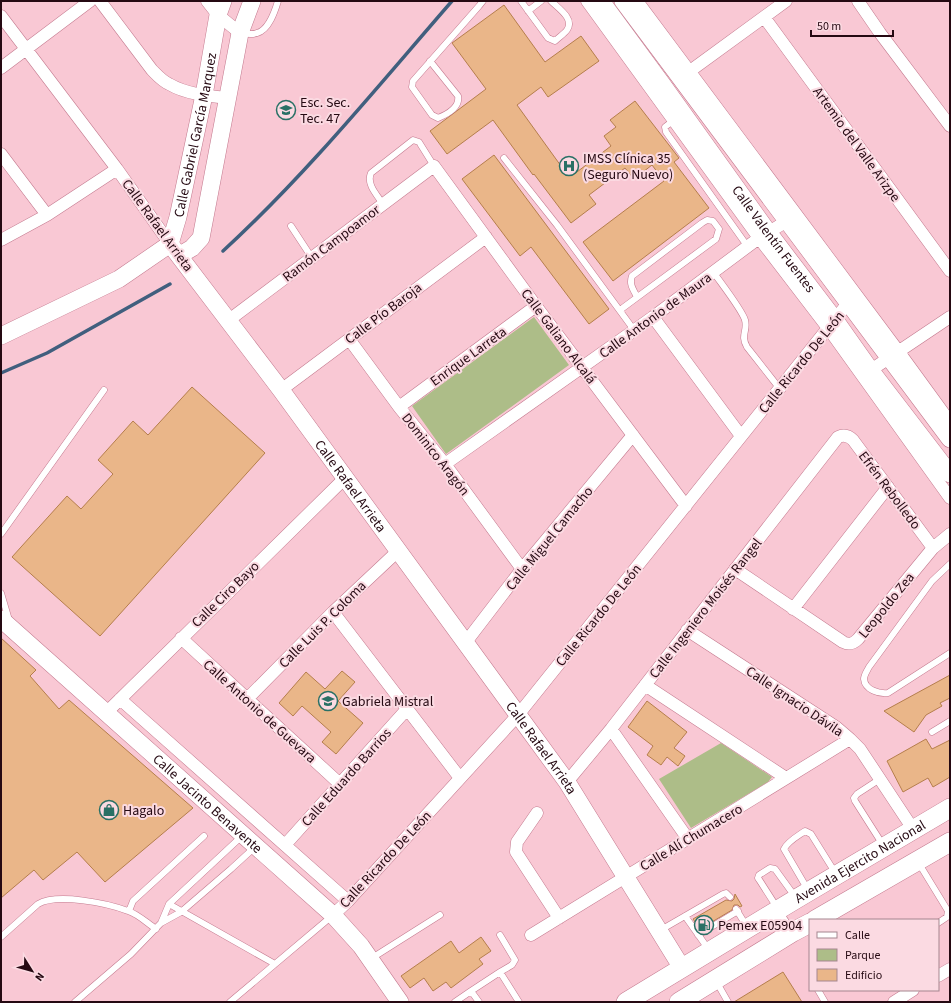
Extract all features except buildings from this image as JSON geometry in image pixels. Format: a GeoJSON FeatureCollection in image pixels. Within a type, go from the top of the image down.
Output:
{"type":"FeatureCollection","features":[{"type":"Feature","properties":{"kind":"main road","name":"Avenida Ejercito Nacional"},"geometry":{"type":"LineString","coordinates":[[626,1002],[884,846],[950,808]]}},
{"type":"Feature","properties":{"kind":"main road","name":"Avenida Ejercito Nacional"},"geometry":{"type":"LineString","coordinates":[[817,919],[950,842]]}},
{"type":"Feature","properties":{"kind":"main road","name":"Avenida Ejercito Nacional"},"geometry":{"type":"LineString","coordinates":[[678,1002],[792,932],[809,924]]}},
{"type":"Feature","properties":{"kind":"street"},"geometry":{"type":"LineString","coordinates":[[1,68],[90,1]]}},
{"type":"Feature","properties":{"kind":"street"},"geometry":{"type":"LineString","coordinates":[[100,1],[152,70],[160,78],[175,87],[204,95],[228,98]]}},
{"type":"Feature","properties":{"kind":"street"},"geometry":{"type":"LineString","coordinates":[[207,1],[221,8],[240,34]]}},
{"type":"Feature","properties":{"kind":"street","name":"Calle Gabriel García Marquez"},"geometry":{"type":"LineString","coordinates":[[1,336],[175,250],[192,248],[201,238],[240,34],[252,1]]}},
{"type":"Feature","properties":{"kind":"street"},"geometry":{"type":"LineString","coordinates":[[690,71],[786,1]]}},
{"type":"Feature","properties":{"kind":"street"},"geometry":{"type":"LineString","coordinates":[[858,1],[880,33],[950,126]]}},
{"type":"Feature","properties":{"kind":"street","name":"Calle Valentín Fuentes"},"geometry":{"type":"LineString","coordinates":[[594,2],[608,20],[688,110],[738,155],[848,303],[894,355],[950,439]]}},
{"type":"Feature","properties":{"kind":"street"},"geometry":{"type":"LineString","coordinates":[[608,20],[630,2],[690,71],[734,130],[894,355],[950,422]]}},
{"type":"Feature","properties":{"kind":"street","name":"Calle Valentín Fuentes"},"geometry":{"type":"LineString","coordinates":[[630,2],[688,110],[764,235],[832,324],[866,374],[950,474]]}},
{"type":"Feature","properties":{"kind":"street","name":"Calle Gabriel García Marquez"},"geometry":{"type":"LineString","coordinates":[[175,250],[178,217],[221,8]]}},
{"type":"Feature","properties":{"kind":"street","name":"Calle Rafael Arrieta"},"geometry":{"type":"LineString","coordinates":[[1,16],[117,169],[175,250],[346,477],[567,782],[682,968]]}},
{"type":"Feature","properties":{"kind":"street","name":"Artemio del Valle Arizpe"},"geometry":{"type":"LineString","coordinates":[[764,17],[950,271]]}},
{"type":"Feature","properties":{"kind":"street"},"geometry":{"type":"LineString","coordinates":[[734,130],[738,155]]}},
{"type":"Feature","properties":{"kind":"street"},"geometry":{"type":"LineString","coordinates":[[1,154],[47,215]]}},
{"type":"Feature","properties":{"kind":"street","name":"Ramón Campoamor"},"geometry":{"type":"LineString","coordinates":[[229,320],[434,166]]}},
{"type":"Feature","properties":{"kind":"street","name":"Calle Galiano Alcalá"},"geometry":{"type":"LineString","coordinates":[[434,166],[536,306],[686,506]]}},
{"type":"Feature","properties":{"kind":"street"},"geometry":{"type":"LineString","coordinates":[[1,240],[47,215],[117,169]]}},
{"type":"Feature","properties":{"kind":"street","name":"Calle Antonio de Maura"},"geometry":{"type":"LineString","coordinates":[[445,464],[787,220]]}},
{"type":"Feature","properties":{"kind":"street","name":"Calle Pío Baroja"},"geometry":{"type":"LineString","coordinates":[[281,390],[486,237]]}},
{"type":"Feature","properties":{"kind":"street","name":"Calle Ricardo De León"},"geometry":{"type":"LineString","coordinates":[[333,915],[348,901],[518,715],[848,303]]}},
{"type":"Feature","properties":{"kind":"street","name":"Enrique Larreta"},"geometry":{"type":"LineString","coordinates":[[399,407],[536,306]]}},
{"type":"Feature","properties":{"kind":"street"},"geometry":{"type":"LineString","coordinates":[[653,317],[742,436]]}},
{"type":"Feature","properties":{"kind":"street"},"geometry":{"type":"LineString","coordinates":[[950,317],[866,374],[950,498]]}},
{"type":"Feature","properties":{"kind":"street","name":"Dominico Aragón"},"geometry":{"type":"LineString","coordinates":[[349,339],[399,407],[445,464],[522,569]]}},
{"type":"Feature","properties":{"kind":"street","name":"Calle Miguel Camacho"},"geometry":{"type":"LineString","coordinates":[[466,642],[522,569],[633,435]]}},
{"type":"Feature","properties":{"kind":"street","name":"Efrén Rebolledo"},"geometry":{"type":"LineString","coordinates":[[844,435],[853,440],[933,548]]}},
{"type":"Feature","properties":{"kind":"street","name":"Calle Ingeniero Moisés Rangel"},"geometry":{"type":"LineString","coordinates":[[567,782],[611,729],[837,439],[844,435]]}},
{"type":"Feature","properties":{"kind":"street","name":"Calle Ciro Bayo"},"geometry":{"type":"LineString","coordinates":[[106,712],[120,700],[181,638],[346,477]]}},
{"type":"Feature","properties":{"kind":"street"},"geometry":{"type":"LineString","coordinates":[[793,610],[888,487]]}},
{"type":"Feature","properties":{"kind":"street","name":"Leopoldo Zea"},"geometry":{"type":"LineString","coordinates":[[735,569],[793,610],[846,644],[852,644],[858,639],[933,548],[950,534]]}},
{"type":"Feature","properties":{"kind":"street","name":"Calle Luis P. Coloma"},"geometry":{"type":"LineString","coordinates":[[247,699],[333,612],[398,550]]}},
{"type":"Feature","properties":{"kind":"street"},"geometry":{"type":"LineString","coordinates":[[333,612],[460,778]]}},
{"type":"Feature","properties":{"kind":"street","name":"Calle Jacinto Benavente"},"geometry":{"type":"LineString","coordinates":[[7,624],[333,915],[370,959],[400,1002]]}},
{"type":"Feature","properties":{"kind":"street","name":"Calle Ignacio Dávila"},"geometry":{"type":"LineString","coordinates":[[687,630],[830,723],[850,739],[860,749],[913,829]]}},
{"type":"Feature","properties":{"kind":"street","name":"Calle Antonio de Guevara"},"geometry":{"type":"LineString","coordinates":[[181,638],[340,784]]}},
{"type":"Feature","properties":{"kind":"street"},"geometry":{"type":"LineString","coordinates":[[645,684],[786,778]]}},
{"type":"Feature","properties":{"kind":"street"},"geometry":{"type":"LineString","coordinates":[[120,700],[348,901]]}},
{"type":"Feature","properties":{"kind":"street","name":"Calle Eduardo Barrios"},"geometry":{"type":"LineString","coordinates":[[285,845],[407,709]]}},
{"type":"Feature","properties":{"kind":"street"},"geometry":{"type":"LineString","coordinates":[[611,729],[688,839]]}},
{"type":"Feature","properties":{"kind":"street","name":"Calle Alí Chumacero"},"geometry":{"type":"LineString","coordinates":[[531,934],[850,739]]}},
{"type":"Feature","properties":{"kind":"street"},"geometry":{"type":"LineString","coordinates":[[537,813],[517,842],[516,852],[558,918]]}},
{"type":"Feature","properties":{"kind":"street"},"geometry":{"type":"LineString","coordinates":[[939,975],[950,969]]}},
{"type":"Feature","properties":{"kind":"street"},"geometry":{"type":"LineString","coordinates":[[894,1002],[911,991]]}},
{"type":"Feature","properties":{"kind":"lane"},"geometry":{"type":"LineString","coordinates":[[240,34],[253,34],[262,31],[270,21],[278,1]]}},
{"type":"Feature","properties":{"kind":"lane"},"geometry":{"type":"LineString","coordinates":[[430,61],[458,96],[458,103],[456,106],[438,118],[432,115],[412,85],[413,81],[430,61],[483,1]]}},
{"type":"Feature","properties":{"kind":"lane"},"geometry":{"type":"LineString","coordinates":[[521,1],[548,38],[555,41],[568,29],[570,24],[569,20],[551,1]]}},
{"type":"Feature","properties":{"kind":"lane"},"geometry":{"type":"LineString","coordinates":[[528,11],[541,1]]}},
{"type":"Feature","properties":{"kind":"lane"},"geometry":{"type":"LineString","coordinates":[[688,110],[665,127],[666,132],[748,247]]}},
{"type":"Feature","properties":{"kind":"lane"},"geometry":{"type":"LineString","coordinates":[[383,204],[370,183],[369,178],[371,173],[413,140],[419,142],[434,166]]}},
{"type":"Feature","properties":{"kind":"lane"},"geometry":{"type":"LineString","coordinates":[[504,158],[557,225],[634,330]]}},
{"type":"Feature","properties":{"kind":"lane"},"geometry":{"type":"LineString","coordinates":[[620,310],[638,297],[716,239],[719,229],[713,221],[706,220],[632,276],[630,281],[632,288],[638,297]]}},
{"type":"Feature","properties":{"kind":"lane"},"geometry":{"type":"LineString","coordinates":[[291,226],[312,258]]}},
{"type":"Feature","properties":{"kind":"lane"},"geometry":{"type":"LineString","coordinates":[[714,273],[744,316],[745,325],[743,340],[747,348],[780,389]]}},
{"type":"Feature","properties":{"kind":"lane"},"geometry":{"type":"LineString","coordinates":[[1,534],[104,390]]}},
{"type":"Feature","properties":{"kind":"lane"},"geometry":{"type":"LineString","coordinates":[[950,564],[938,573],[932,581],[869,667],[864,679],[867,685],[876,692],[882,694],[888,693],[950,653]]}},
{"type":"Feature","properties":{"kind":"lane"},"geometry":{"type":"LineString","coordinates":[[1,594],[7,624]]}},
{"type":"Feature","properties":{"kind":"lane"},"geometry":{"type":"LineString","coordinates":[[932,732],[950,721]]}},
{"type":"Feature","properties":{"kind":"lane"},"geometry":{"type":"LineString","coordinates":[[880,779],[857,794],[854,798],[884,846]]}},
{"type":"Feature","properties":{"kind":"lane"},"geometry":{"type":"LineString","coordinates":[[803,895],[784,849],[785,846],[806,831],[811,834],[836,875]]}},
{"type":"Feature","properties":{"kind":"lane"},"geometry":{"type":"LineString","coordinates":[[129,911],[133,900],[204,836]]}},
{"type":"Feature","properties":{"kind":"lane"},"geometry":{"type":"LineString","coordinates":[[161,924],[169,904],[250,840]]}},
{"type":"Feature","properties":{"kind":"lane"},"geometry":{"type":"LineString","coordinates":[[75,1002],[131,954],[161,924],[181,912],[231,869],[250,840]]}},
{"type":"Feature","properties":{"kind":"lane"},"geometry":{"type":"LineString","coordinates":[[917,860],[948,911],[947,917],[939,922]]}},
{"type":"Feature","properties":{"kind":"lane"},"geometry":{"type":"LineString","coordinates":[[792,932],[758,878],[770,868],[775,869],[803,895]]}},
{"type":"Feature","properties":{"kind":"lane"},"geometry":{"type":"LineString","coordinates":[[659,931],[685,916],[708,906],[723,894],[726,893],[730,898]]}},
{"type":"Feature","properties":{"kind":"lane"},"geometry":{"type":"LineString","coordinates":[[1,937],[38,904],[45,900],[64,899],[98,903],[129,911],[156,929]]}},
{"type":"Feature","properties":{"kind":"lane"},"geometry":{"type":"LineString","coordinates":[[169,904],[275,964]]}},
{"type":"Feature","properties":{"kind":"lane"},"geometry":{"type":"LineString","coordinates":[[698,935],[737,910],[748,928]]}},
{"type":"Feature","properties":{"kind":"lane"},"geometry":{"type":"LineString","coordinates":[[230,1002],[333,915]]}},
{"type":"Feature","properties":{"kind":"lane"},"geometry":{"type":"LineString","coordinates":[[370,959],[440,915]]}},
{"type":"Feature","properties":{"kind":"lane"},"geometry":{"type":"LineString","coordinates":[[685,916],[710,951]]}},
{"type":"Feature","properties":{"kind":"lane"},"geometry":{"type":"LineString","coordinates":[[454,1002],[512,965],[515,960],[500,935]]}},
{"type":"Feature","properties":{"kind":"lane"},"geometry":{"type":"LineString","coordinates":[[500,972],[519,1002]]}},
{"type":"Feature","properties":{"kind":"lane"},"geometry":{"type":"LineString","coordinates":[[715,980],[728,1002]]}},
{"type":"Feature","properties":{"kind":"lane"},"geometry":{"type":"LineString","coordinates":[[471,990],[479,1002]]}},
{"type":"Feature","properties":{"kind":"lane"},"geometry":{"type":"LineString","coordinates":[[819,991],[825,1002]]}},
{"type":"Feature","properties":{"kind":"green space"},"geometry":{"type":"Polygon","coordinates":[[[534,317],[569,365],[446,454],[412,406],[534,317]]]}},
{"type":"Feature","properties":{"kind":"green space"},"geometry":{"type":"Polygon","coordinates":[[[721,743],[772,777],[768,782],[691,828],[659,779],[721,743]]]}},
{"type":"Feature","properties":{"kind":"waterway"},"geometry":{"type":"LineString","coordinates":[[223,251],[254,222],[312,161],[452,1]]}},
{"type":"Feature","properties":{"kind":"waterway"},"geometry":{"type":"LineString","coordinates":[[1,373],[47,353],[170,284]]}},
{"type":"Feature","properties":{"kind":"place","name":"Esc. Sec. Tec. 47"},"geometry":{"type":"Point","coordinates":[286,110]}},
{"type":"Feature","properties":{"kind":"place","name":"IMSS Clínica 35 (Seguro Nuevo)"},"geometry":{"type":"Point","coordinates":[569,166]}},
{"type":"Feature","properties":{"kind":"place","name":"Gabriela Mistral"},"geometry":{"type":"Point","coordinates":[328,701]}},
{"type":"Feature","properties":{"kind":"place","name":"Hagalo"},"geometry":{"type":"Point","coordinates":[109,810]}},
{"type":"Feature","properties":{"kind":"place","name":"Pemex E05904"},"geometry":{"type":"Point","coordinates":[704,925]}}]}
